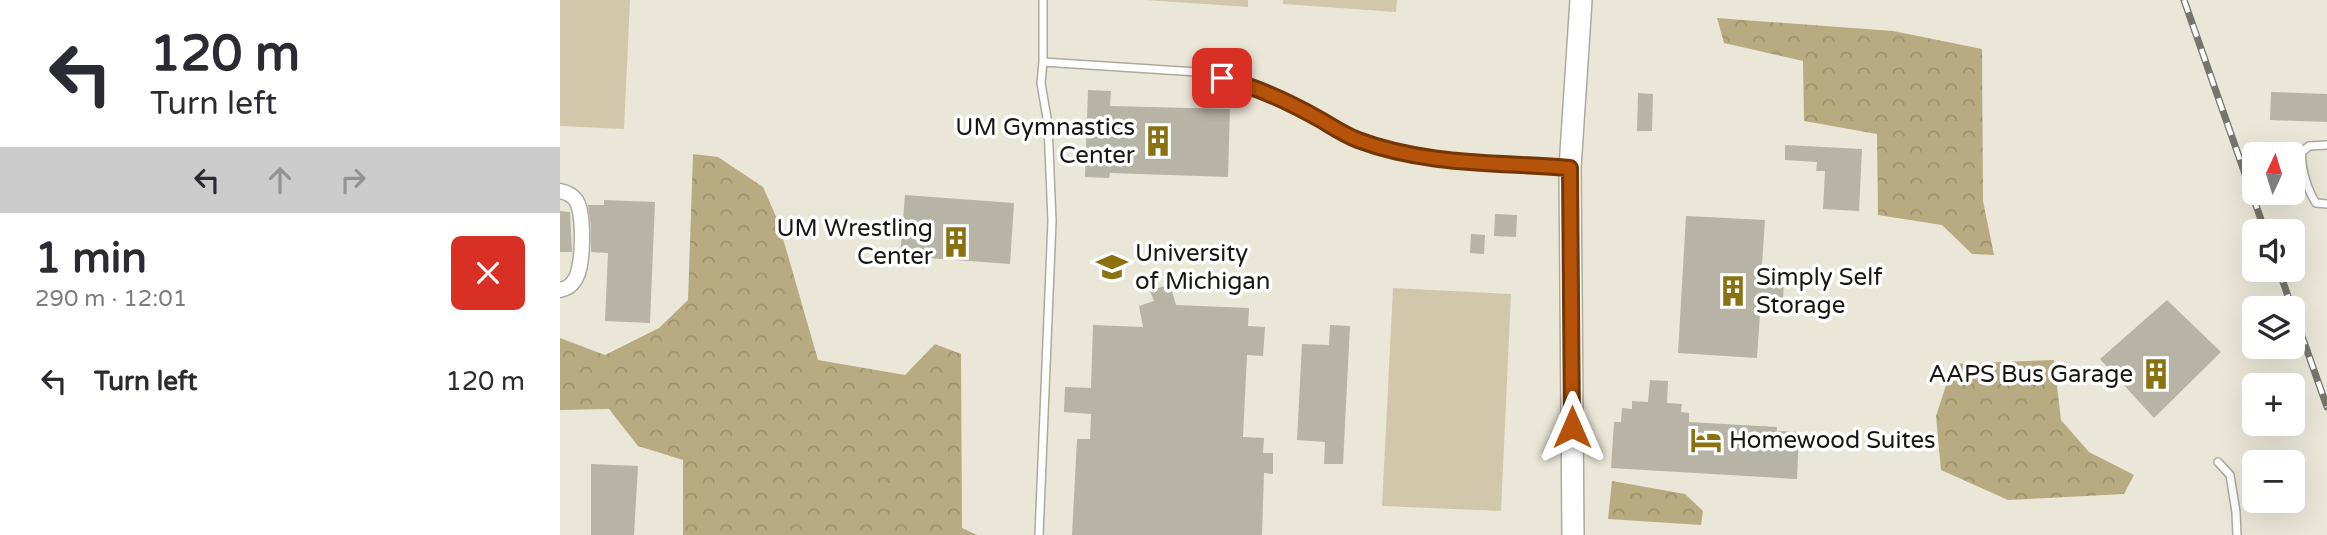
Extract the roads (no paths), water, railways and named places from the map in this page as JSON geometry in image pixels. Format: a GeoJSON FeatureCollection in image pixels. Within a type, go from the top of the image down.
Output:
{"type":"FeatureCollection","features":[{"type":"Feature","properties":{"kind":"main road"},"geometry":{"type":"LineString","coordinates":[[1573,535],[1570,168],[1581,0]]}},
{"type":"Feature","properties":{"kind":"street"},"geometry":{"type":"LineString","coordinates":[[560,191],[576,199],[581,211],[581,267],[574,281],[560,290]]}},
{"type":"Feature","properties":{"kind":"lane"},"geometry":{"type":"LineString","coordinates":[[1039,535],[1052,221],[1048,124],[1041,83],[1043,0]]}},
{"type":"Feature","properties":{"kind":"lane"},"geometry":{"type":"LineString","coordinates":[[1043,62],[1197,72],[1248,84],[1292,104],[1357,140],[1395,151],[1449,162],[1570,168]]}},
{"type":"Feature","properties":{"kind":"lane"},"geometry":{"type":"LineString","coordinates":[[2327,145],[2309,146],[2302,152],[2301,160],[2316,203],[2327,204]]}},
{"type":"Feature","properties":{"kind":"lane"},"geometry":{"type":"LineString","coordinates":[[2218,462],[2230,475],[2236,512],[2236,535]]}},
{"type":"Feature","properties":{"kind":"railway"},"geometry":{"type":"LineString","coordinates":[[2184,0],[2261,219]]}},
{"type":"Feature","properties":{"kind":"railway"},"geometry":{"type":"LineString","coordinates":[[2283,282],[2288,296]]}},
{"type":"Feature","properties":{"kind":"railway"},"geometry":{"type":"LineString","coordinates":[[2305,345],[2327,407]]}},
{"type":"Feature","properties":{"kind":"place","name":"UM Gymnastics Center"},"geometry":{"type":"Point","coordinates":[1158,141]}},
{"type":"Feature","properties":{"kind":"place","name":"UM Wrestling Center"},"geometry":{"type":"Point","coordinates":[956,242]}},
{"type":"Feature","properties":{"kind":"place","name":"University of Michigan"},"geometry":{"type":"Point","coordinates":[1112,267]}},
{"type":"Feature","properties":{"kind":"place","name":"Simply Self Storage"},"geometry":{"type":"Point","coordinates":[1733,291]}},
{"type":"Feature","properties":{"kind":"place","name":"AAPS Bus Garage"},"geometry":{"type":"Point","coordinates":[2156,374]}},
{"type":"Feature","properties":{"kind":"place","name":"Homewood Suites"},"geometry":{"type":"Point","coordinates":[1706,440]}}]}
